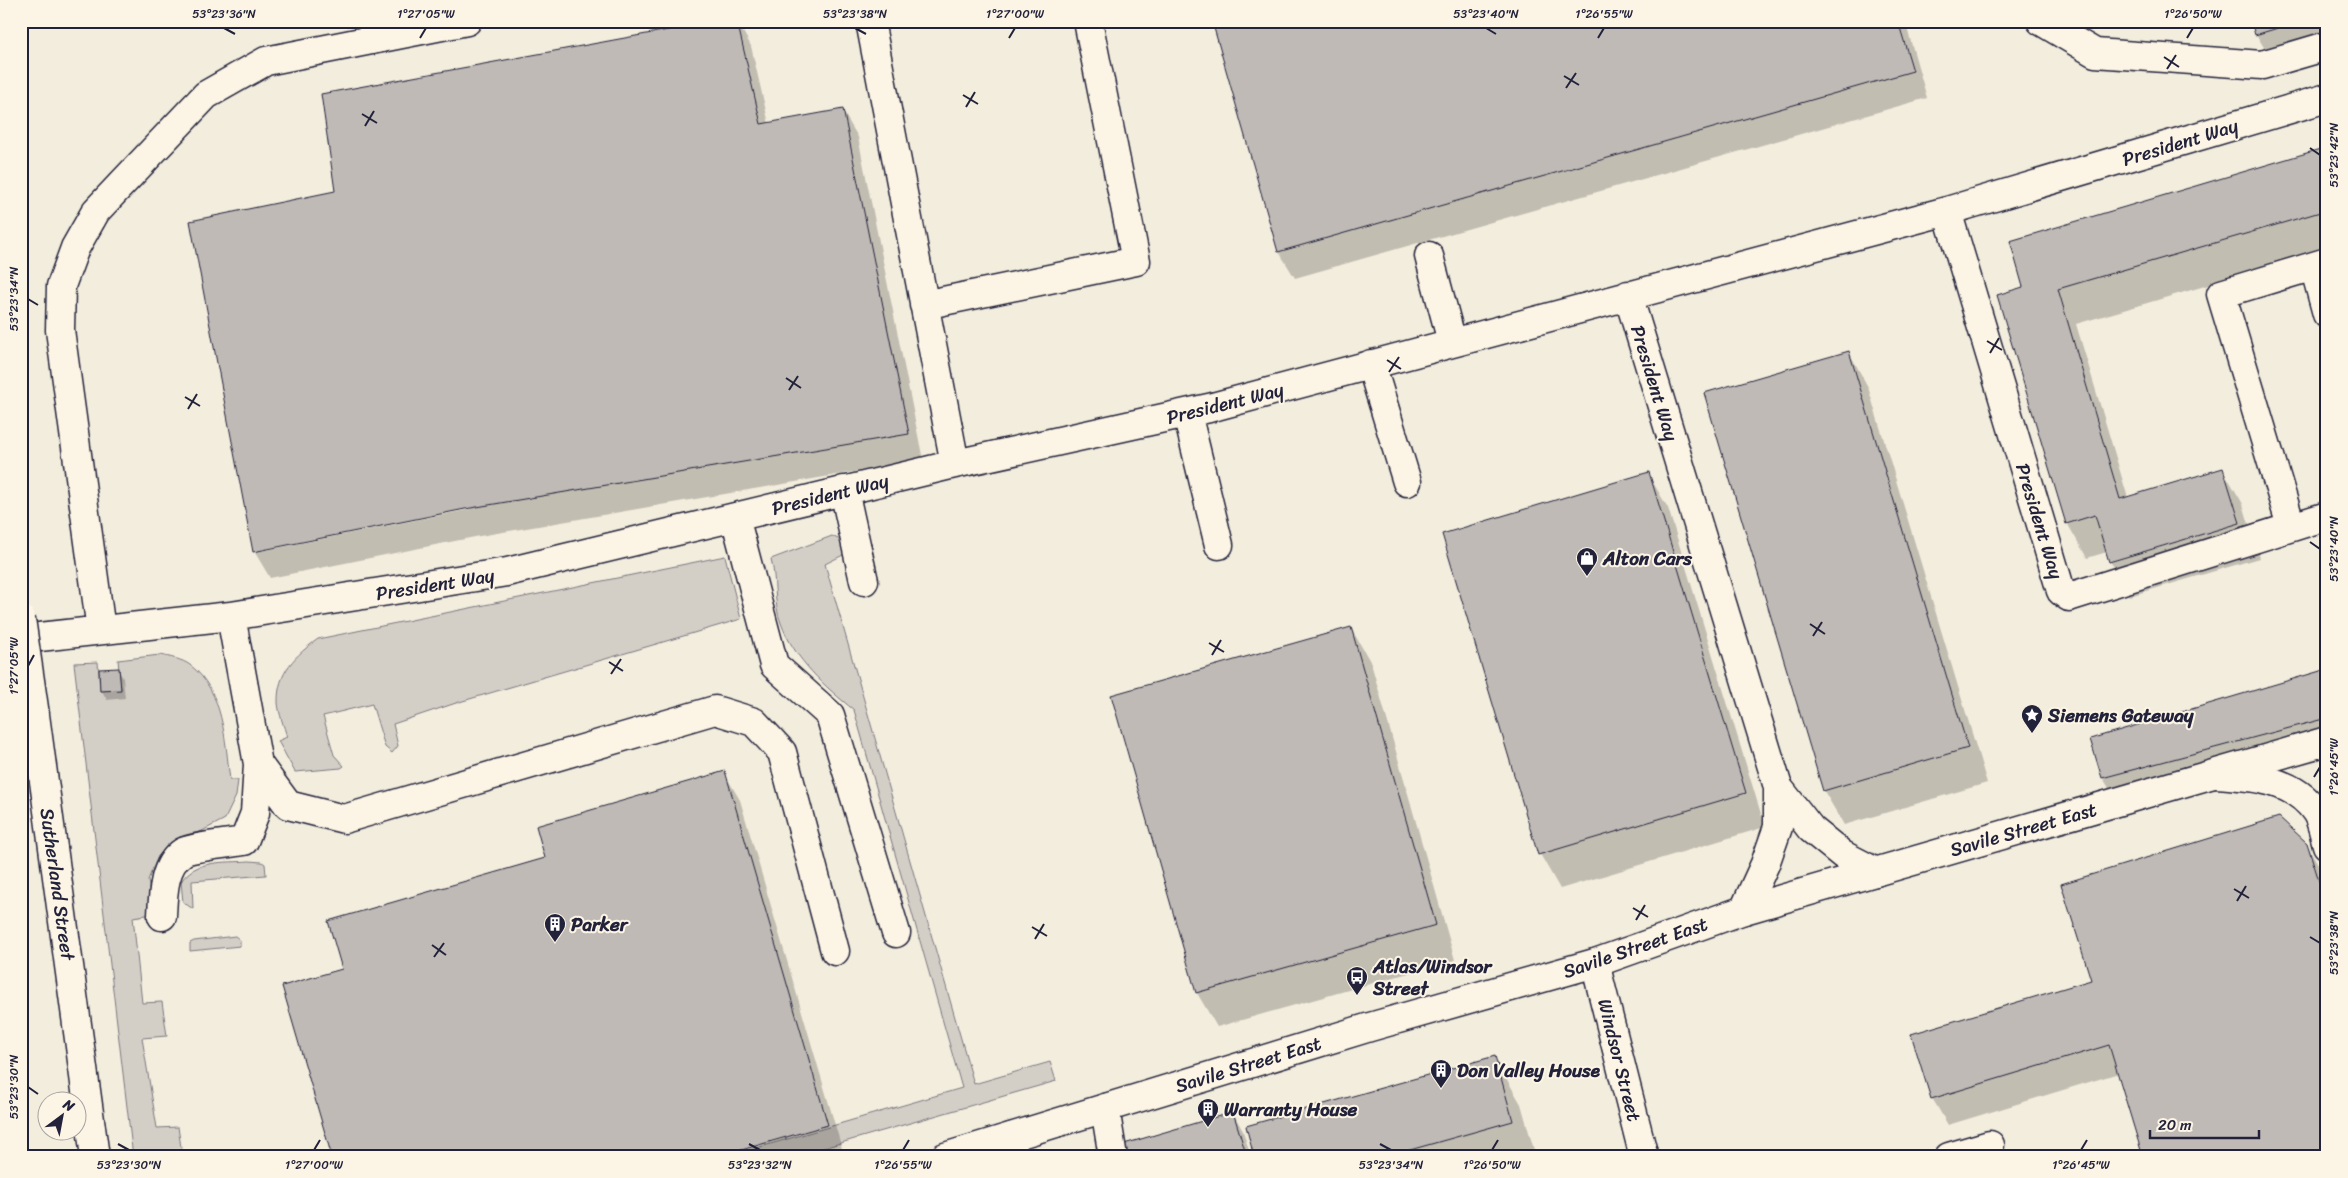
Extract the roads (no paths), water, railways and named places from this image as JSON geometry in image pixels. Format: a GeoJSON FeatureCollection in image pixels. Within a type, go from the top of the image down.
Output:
{"type":"FeatureCollection","features":[{"type":"Feature","properties":{"kind":"street"},"geometry":{"type":"LineString","coordinates":[[101,630],[60,330],[61,286],[75,248],[96,211],[206,95],[266,61],[467,21]]}},
{"type":"Feature","properties":{"kind":"street"},"geometry":{"type":"LineString","coordinates":[[870,21],[954,464]]}},
{"type":"Feature","properties":{"kind":"street"},"geometry":{"type":"LineString","coordinates":[[924,305],[1136,260],[1088,21]]}},
{"type":"Feature","properties":{"kind":"street"},"geometry":{"type":"LineString","coordinates":[[2041,21],[2095,53],[2262,65],[2327,46]]}},
{"type":"Feature","properties":{"kind":"street","name":"President Way"},"geometry":{"type":"LineString","coordinates":[[21,639],[230,616],[506,572],[954,464],[1187,413],[1947,211],[2327,98]]}},
{"type":"Feature","properties":{"kind":"street","name":"President Way"},"geometry":{"type":"LineString","coordinates":[[1947,211],[2061,591],[2069,597],[2327,516]]}},
{"type":"Feature","properties":{"kind":"street"},"geometry":{"type":"LineString","coordinates":[[1429,256],[1452,342]]}},
{"type":"Feature","properties":{"kind":"street"},"geometry":{"type":"LineString","coordinates":[[2291,526],[2221,294],[2320,264],[2327,314]]}},
{"type":"Feature","properties":{"kind":"street","name":"President Way"},"geometry":{"type":"LineString","coordinates":[[1628,295],[1778,787],[1778,827],[1765,864],[1744,910]]}},
{"type":"Feature","properties":{"kind":"street"},"geometry":{"type":"LineString","coordinates":[[1372,364],[1407,482]]}},
{"type":"Feature","properties":{"kind":"street"},"geometry":{"type":"LineString","coordinates":[[1187,413],[1219,545]]}},
{"type":"Feature","properties":{"kind":"street"},"geometry":{"type":"LineString","coordinates":[[844,490],[864,581]]}},
{"type":"Feature","properties":{"kind":"street"},"geometry":{"type":"LineString","coordinates":[[735,517],[774,665],[830,715],[896,934]]}},
{"type":"Feature","properties":{"kind":"street"},"geometry":{"type":"LineString","coordinates":[[162,916],[164,883],[175,861],[184,852],[244,841],[255,813],[258,764],[230,616]]}},
{"type":"Feature","properties":{"kind":"street","name":"Sutherland Street"},"geometry":{"type":"LineString","coordinates":[[21,619],[94,1154]]}},
{"type":"Feature","properties":{"kind":"street"},"geometry":{"type":"LineString","coordinates":[[258,764],[288,804],[344,820],[715,710],[754,722],[782,752],[835,951]]}},
{"type":"Feature","properties":{"kind":"street","name":"Savile Street East"},"geometry":{"type":"LineString","coordinates":[[945,1157],[1013,1147],[1105,1108],[1370,1027],[1595,962],[1744,910],[2327,741]]}},
{"type":"Feature","properties":{"kind":"street"},"geometry":{"type":"LineString","coordinates":[[2214,774],[2255,777],[2283,786],[2302,796],[2317,813],[2327,845]]}},
{"type":"Feature","properties":{"kind":"street","name":"President Way"},"geometry":{"type":"LineString","coordinates":[[1778,787],[1811,829],[1843,855],[1876,872]]}},
{"type":"Feature","properties":{"kind":"street","name":"Windsor Street"},"geometry":{"type":"LineString","coordinates":[[1595,962],[1644,1157]]}},
{"type":"Feature","properties":{"kind":"street"},"geometry":{"type":"LineString","coordinates":[[1105,1108],[1114,1157]]}},
{"type":"Feature","properties":{"kind":"street"},"geometry":{"type":"LineString","coordinates":[[1949,1157],[1990,1145]]}},
{"type":"Feature","properties":{"kind":"place","name":"Alton Cars"},"geometry":{"type":"Point","coordinates":[1587,577]}},
{"type":"Feature","properties":{"kind":"place","name":"Siemens Gateway"},"geometry":{"type":"Point","coordinates":[2032,734]}},
{"type":"Feature","properties":{"kind":"place","name":"Parker"},"geometry":{"type":"Point","coordinates":[555,943]}},
{"type":"Feature","properties":{"kind":"place","name":"Atlas/Windsor Street"},"geometry":{"type":"Point","coordinates":[1357,996]}},
{"type":"Feature","properties":{"kind":"place","name":"Don Valley House"},"geometry":{"type":"Point","coordinates":[1441,1089]}},
{"type":"Feature","properties":{"kind":"place","name":"Warranty House"},"geometry":{"type":"Point","coordinates":[1208,1128]}}]}
